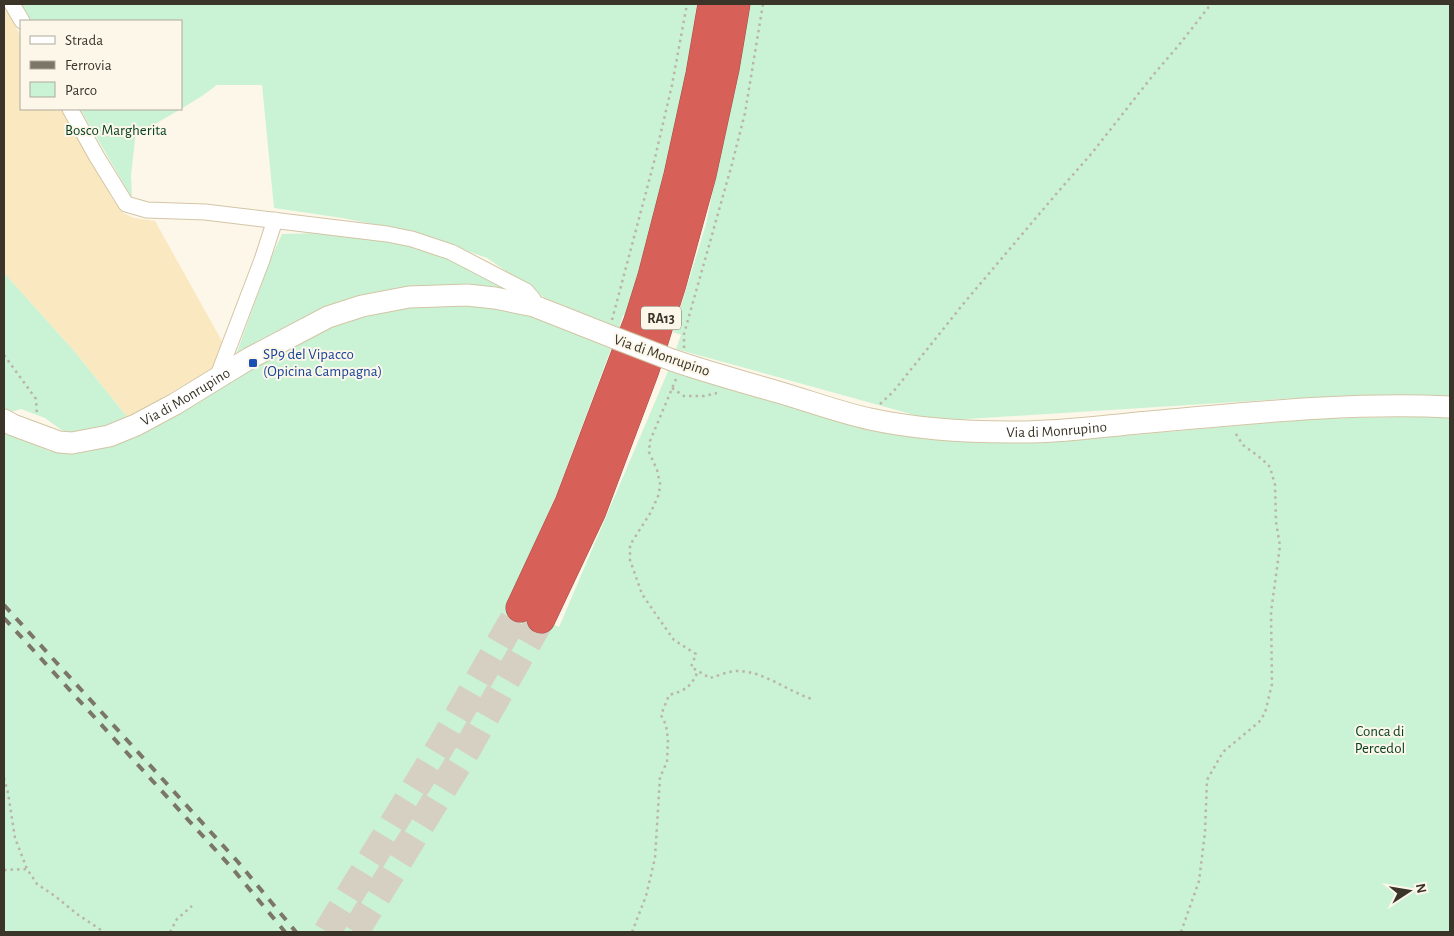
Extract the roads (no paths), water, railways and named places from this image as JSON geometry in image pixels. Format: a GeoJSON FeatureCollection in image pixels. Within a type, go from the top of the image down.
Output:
{"type":"FeatureCollection","features":[{"type":"Feature","properties":{"kind":"highway","name":"RA13"},"geometry":{"type":"LineString","coordinates":[[712,4],[700,74],[678,175],[652,276],[638,321],[569,503],[530,613],[592,512],[644,370],[672,284],[702,175],[725,68],[736,4]]}},
{"type":"Feature","properties":{"kind":"main road","name":"Via di Monrupino"},"geometry":{"type":"LineString","coordinates":[[4,420],[59,442],[72,443],[109,436],[136,425],[250,358],[328,317],[362,306],[409,297],[459,295],[495,298],[534,306],[683,363],[812,404],[868,418],[934,429],[1013,432],[1098,427],[1328,407],[1397,405],[1450,408]]}},
{"type":"Feature","properties":{"kind":"street"},"geometry":{"type":"LineString","coordinates":[[12,4],[21,20]]}},
{"type":"Feature","properties":{"kind":"street"},"geometry":{"type":"LineString","coordinates":[[71,110],[126,204],[147,210],[205,212],[387,234],[412,239],[451,252],[526,291],[532,299],[534,306]]}},
{"type":"Feature","properties":{"kind":"street"},"geometry":{"type":"LineString","coordinates":[[217,378],[262,260],[275,220]]}},
{"type":"Feature","properties":{"kind":"tunnel"},"geometry":{"type":"LineString","coordinates":[[327,932],[442,744],[520,608]]}},
{"type":"Feature","properties":{"kind":"tunnel"},"geometry":{"type":"LineString","coordinates":[[355,932],[466,751],[541,619]]}},
{"type":"Feature","properties":{"kind":"railway"},"geometry":{"type":"LineString","coordinates":[[4,605],[238,862],[296,932]]}},
{"type":"Feature","properties":{"kind":"railway"},"geometry":{"type":"LineString","coordinates":[[4,618],[232,868],[285,932]]}},
{"type":"Feature","properties":{"kind":"place","name":"SP9 del Vipacco (Opicina Campagna)"},"geometry":{"type":"Point","coordinates":[253,363]}},
{"type":"Feature","properties":{"kind":"park label","name":"Bosco Margherita"},"geometry":{"type":"Point","coordinates":[116,130]}},
{"type":"Feature","properties":{"kind":"park label","name":"Conca di Percedol"},"geometry":{"type":"Point","coordinates":[1380,740]}}]}
